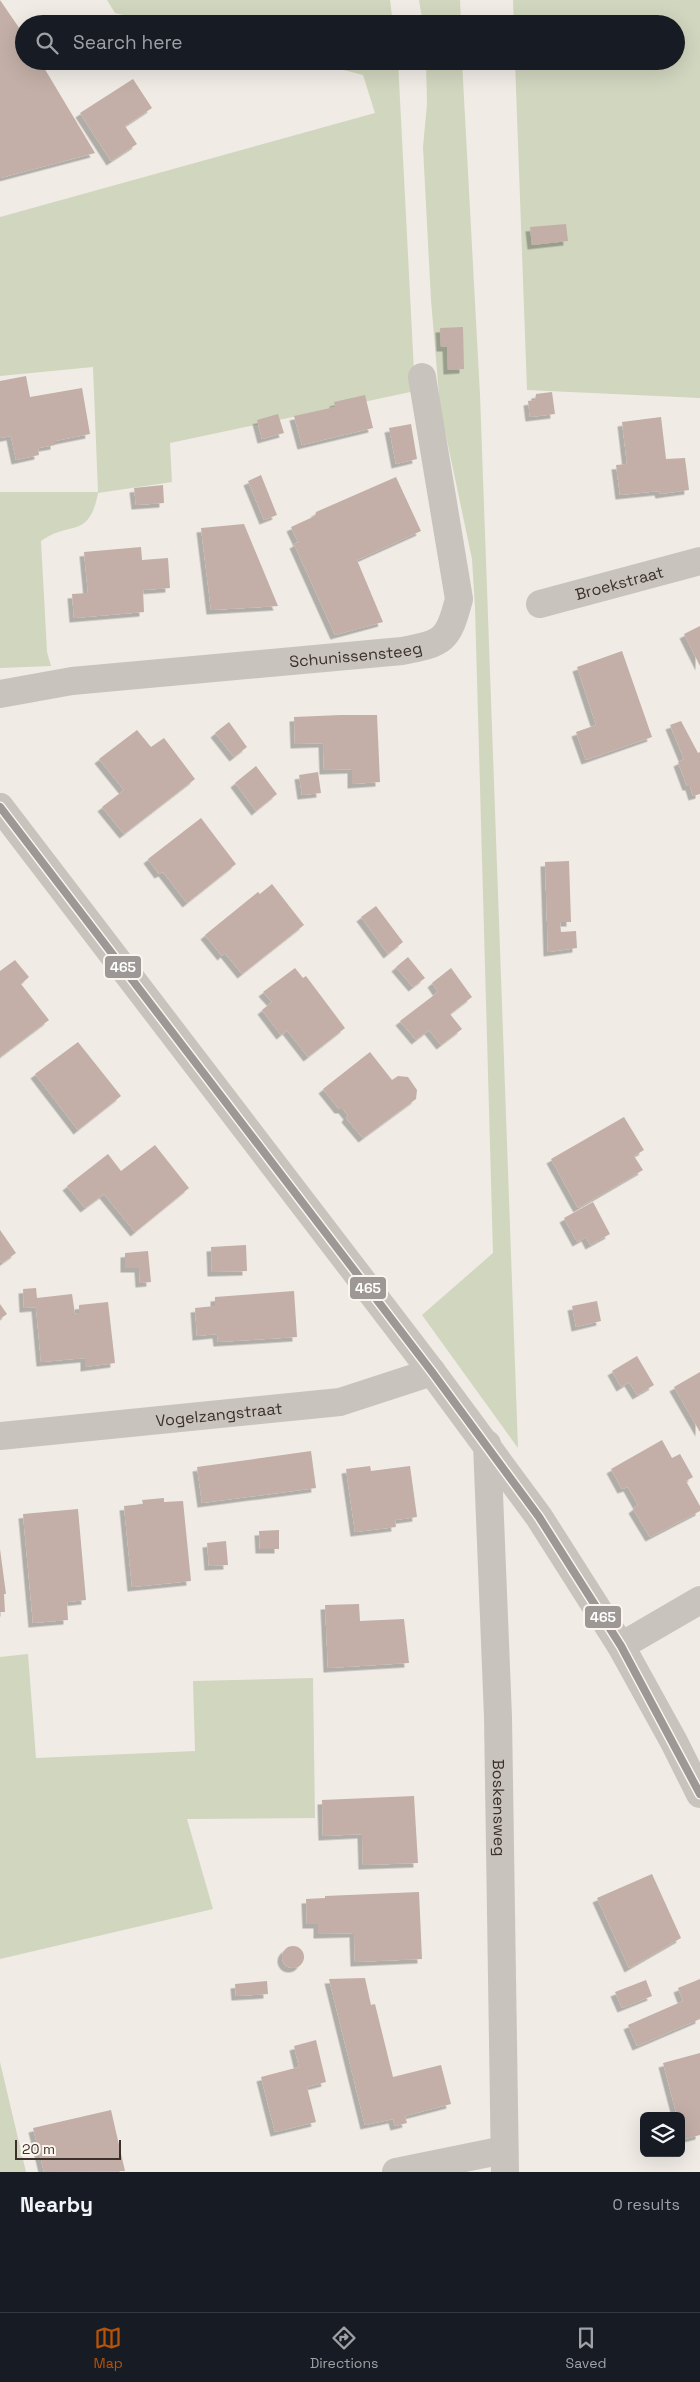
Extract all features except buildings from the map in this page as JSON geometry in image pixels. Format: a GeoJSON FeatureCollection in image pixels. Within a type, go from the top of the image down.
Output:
{"type":"FeatureCollection","features":[{"type":"Feature","properties":{"kind":"street","name":"Schunissensteeg"},"geometry":{"type":"LineString","coordinates":[[0,694],[72,681],[402,651],[434,645],[452,627],[458,599],[422,377]]}},
{"type":"Feature","properties":{"kind":"street","name":"Broekstraat"},"geometry":{"type":"LineString","coordinates":[[540,604],[700,562]]}},
{"type":"Feature","properties":{"kind":"street"},"geometry":{"type":"LineString","coordinates":[[0,807],[487,1444],[538,1516],[621,1646],[674,1742],[700,1794]]}},
{"type":"Feature","properties":{"kind":"street","name":"Vogelzangstraat"},"geometry":{"type":"LineString","coordinates":[[0,1436],[340,1402],[432,1372]]}},
{"type":"Feature","properties":{"kind":"street","name":"Boskensweg"},"geometry":{"type":"LineString","coordinates":[[487,1444],[498,1727],[505,2161]]}},
{"type":"Feature","properties":{"kind":"street"},"geometry":{"type":"LineString","coordinates":[[621,1646],[700,1600]]}},
{"type":"Feature","properties":{"kind":"street"},"geometry":{"type":"LineString","coordinates":[[396,2172],[505,2161]]}},
{"type":"Feature","properties":{"kind":"green space"},"geometry":{"type":"Polygon","coordinates":[[[107,0],[390,0],[392,15],[123,15],[115,13],[107,0]]]}},
{"type":"Feature","properties":{"kind":"green space"},"geometry":{"type":"Polygon","coordinates":[[[419,0],[460,0],[461,15],[422,15],[419,0]]]}},
{"type":"Feature","properties":{"kind":"green space"},"geometry":{"type":"Polygon","coordinates":[[[513,0],[700,0],[700,398],[527,390],[515,70],[685,70],[685,15],[514,15],[513,0]]]}},
{"type":"Feature","properties":{"kind":"green space"},"geometry":{"type":"Polygon","coordinates":[[[344,70],[398,70],[415,391],[170,443],[172,482],[98,493],[94,508],[84,523],[51,535],[41,541],[47,652],[51,666],[0,668],[0,492],[98,492],[93,367],[0,376],[0,217],[375,113],[363,75],[344,70]]]}},
{"type":"Feature","properties":{"kind":"green space"},"geometry":{"type":"Polygon","coordinates":[[[426,70],[462,70],[480,395],[518,1448],[422,1315],[493,1253],[475,607],[472,559],[440,407],[431,300],[423,147],[427,104],[426,70]]]}},
{"type":"Feature","properties":{"kind":"green space"},"geometry":{"type":"Polygon","coordinates":[[[28,1654],[36,1758],[195,1751],[193,1681],[313,1678],[315,1818],[187,1819],[213,1909],[0,1959],[0,1657],[28,1654]]]}},
{"type":"Feature","properties":{"kind":"green space"},"geometry":{"type":"Polygon","coordinates":[[[0,2062],[26,2172],[0,2172],[0,2062]]]}},
{"type":"Feature","properties":{"kind":"transit line","name":"465"},"geometry":{"type":"LineString","coordinates":[[0,807],[432,1372],[539,1517],[621,1646],[700,1794]]}}]}
